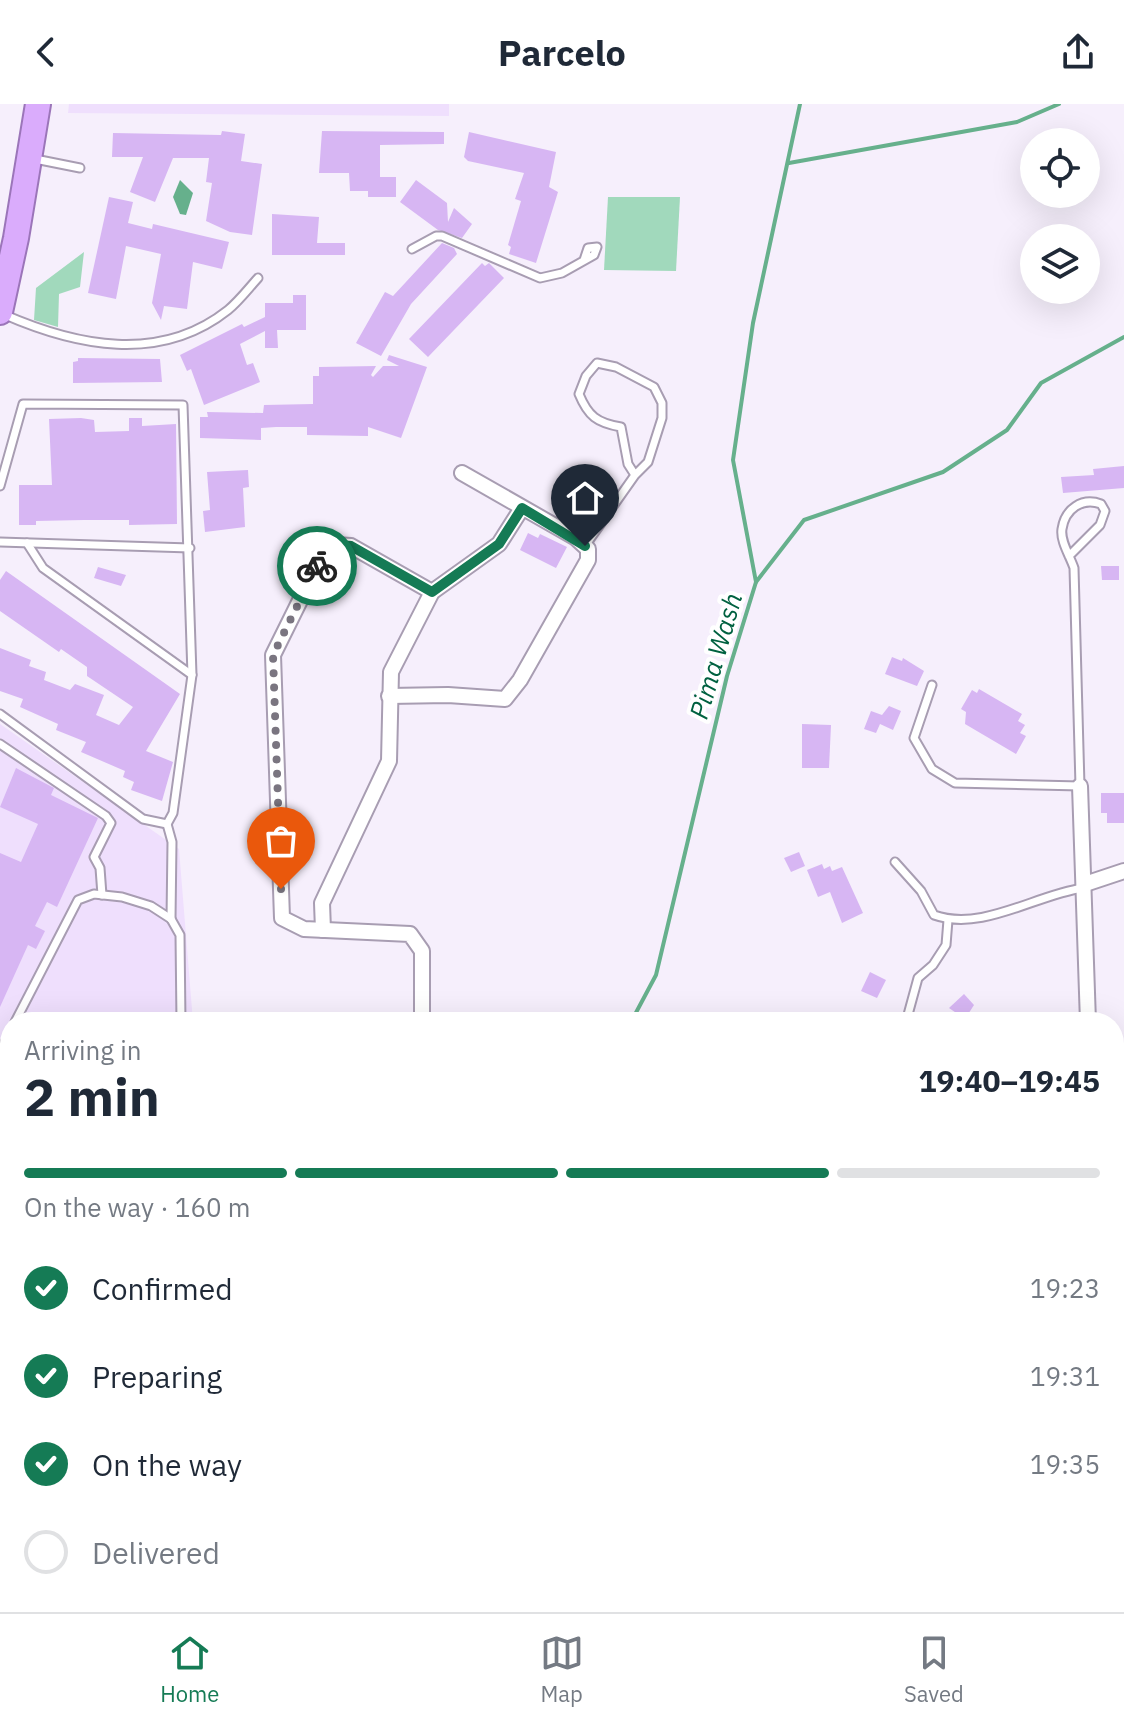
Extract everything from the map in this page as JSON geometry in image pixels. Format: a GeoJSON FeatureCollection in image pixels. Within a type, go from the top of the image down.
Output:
{"type":"FeatureCollection","features":[{"type":"Feature","properties":{"kind":"highway"},"geometry":{"type":"LineString","coordinates":[[0,312],[38,104]]}},
{"type":"Feature","properties":{"kind":"street"},"geometry":{"type":"LineString","coordinates":[[389,696],[448,695],[505,699],[520,680],[588,560],[585,546],[462,473]]}},
{"type":"Feature","properties":{"kind":"street"},"geometry":{"type":"LineString","coordinates":[[323,930],[322,903],[389,761],[391,672],[432,592],[499,544],[522,508]]}},
{"type":"Feature","properties":{"kind":"street"},"geometry":{"type":"LineString","coordinates":[[422,1012],[422,951],[410,934],[304,929],[282,918],[273,655],[323,554],[336,545],[351,546],[432,592]]}},
{"type":"Feature","properties":{"kind":"street"},"geometry":{"type":"LineString","coordinates":[[1080,786],[1088,1012]]}},
{"type":"Feature","properties":{"kind":"street"},"geometry":{"type":"LineString","coordinates":[[1085,886],[1124,871]]}},
{"type":"Feature","properties":{"kind":"lane"},"geometry":{"type":"LineString","coordinates":[[29,158],[80,168]]}},
{"type":"Feature","properties":{"kind":"lane"},"geometry":{"type":"LineString","coordinates":[[412,249],[442,236],[540,278],[562,273],[584,260]]}},
{"type":"Feature","properties":{"kind":"lane"},"geometry":{"type":"LineString","coordinates":[[0,312],[48,334],[90,342],[152,344],[190,334],[229,310],[258,278]]}},
{"type":"Feature","properties":{"kind":"lane"},"geometry":{"type":"LineString","coordinates":[[585,546],[635,475],[648,462],[655,448],[654,434],[662,418],[662,403],[654,387],[616,367],[597,363],[586,376],[579,394],[586,411],[599,423],[621,427],[628,464],[635,475]]}},
{"type":"Feature","properties":{"kind":"lane"},"geometry":{"type":"LineString","coordinates":[[0,486],[23,404],[183,405],[192,675],[173,813],[167,824],[172,842],[171,919]]}},
{"type":"Feature","properties":{"kind":"lane"},"geometry":{"type":"LineString","coordinates":[[932,685],[914,738],[932,769],[955,783],[1080,786],[1074,568],[1069,556],[1062,529],[1071,509],[1081,502],[1101,504],[1105,511],[1100,525],[1069,556]]}},
{"type":"Feature","properties":{"kind":"lane"},"geometry":{"type":"LineString","coordinates":[[0,542],[190,548]]}},
{"type":"Feature","properties":{"kind":"lane"},"geometry":{"type":"LineString","coordinates":[[27,543],[43,568],[192,675]]}},
{"type":"Feature","properties":{"kind":"lane"},"geometry":{"type":"LineString","coordinates":[[0,714],[143,819],[167,824]]}},
{"type":"Feature","properties":{"kind":"lane"},"geometry":{"type":"LineString","coordinates":[[0,744],[106,816],[111,823],[94,857],[100,868],[102,895]]}},
{"type":"Feature","properties":{"kind":"lane"},"geometry":{"type":"LineString","coordinates":[[895,862],[921,891],[934,915],[948,920],[987,916],[1057,892],[1085,886]]}},
{"type":"Feature","properties":{"kind":"lane"},"geometry":{"type":"LineString","coordinates":[[20,1012],[78,900],[102,895],[151,906],[171,919],[180,935],[181,1012]]}},
{"type":"Feature","properties":{"kind":"lane"},"geometry":{"type":"LineString","coordinates":[[909,1012],[918,978],[933,965],[946,945],[948,920]]}},
{"type":"Feature","properties":{"kind":"shaded area"},"geometry":{"type":"Polygon","coordinates":[[[69,104],[449,104],[449,116],[68,113],[69,104]]]}},
{"type":"Feature","properties":{"kind":"shaded area"},"geometry":{"type":"Polygon","coordinates":[[[180,180],[193,193],[186,215],[180,214],[173,197],[180,180]]]}},
{"type":"Feature","properties":{"kind":"shaded area"},"geometry":{"type":"Polygon","coordinates":[[[608,197],[680,197],[676,271],[604,270],[608,197]]]}},
{"type":"Feature","properties":{"kind":"shaded area"},"geometry":{"type":"Polygon","coordinates":[[[84,252],[80,287],[59,294],[58,327],[34,320],[36,288],[84,252]]]}},
{"type":"Feature","properties":{"kind":"shaded area"},"geometry":{"type":"Polygon","coordinates":[[[0,724],[179,849],[192,1012],[0,1012],[0,724]]]}},
{"type":"Feature","properties":{"kind":"building"},"geometry":{"type":"Polygon","coordinates":[[[222,131],[245,134],[241,161],[262,164],[252,235],[230,232],[206,221],[212,183],[206,182],[209,158],[173,158],[155,202],[130,192],[143,157],[112,157],[113,133],[221,135],[222,131]]]}},
{"type":"Feature","properties":{"kind":"building"},"geometry":{"type":"Polygon","coordinates":[[[322,131],[444,132],[444,144],[380,145],[380,177],[396,177],[396,197],[368,197],[368,191],[350,191],[349,173],[319,173],[322,131]]]}},
{"type":"Feature","properties":{"kind":"building"},"geometry":{"type":"Polygon","coordinates":[[[469,132],[556,152],[549,187],[558,192],[536,263],[509,254],[511,247],[508,245],[521,201],[515,199],[524,173],[468,161],[464,157],[469,132]]]}},
{"type":"Feature","properties":{"kind":"building"},"geometry":{"type":"Polygon","coordinates":[[[416,180],[447,203],[448,222],[454,208],[472,224],[462,238],[438,230],[400,202],[416,180]]]}},
{"type":"Feature","properties":{"kind":"building"},"geometry":{"type":"Polygon","coordinates":[[[109,197],[133,202],[128,223],[152,229],[153,224],[229,242],[222,269],[193,262],[187,309],[164,306],[161,320],[152,303],[161,254],[126,246],[116,299],[88,293],[109,197]]]}},
{"type":"Feature","properties":{"kind":"building"},"geometry":{"type":"Polygon","coordinates":[[[272,214],[319,217],[317,243],[345,243],[345,255],[272,255],[272,214]]]}},
{"type":"Feature","properties":{"kind":"building"},"geometry":{"type":"Polygon","coordinates":[[[442,243],[454,248],[457,254],[411,304],[381,356],[356,343],[385,292],[393,296],[442,243]]]}},
{"type":"Feature","properties":{"kind":"building"},"geometry":{"type":"Polygon","coordinates":[[[482,263],[485,266],[489,263],[504,278],[428,357],[409,339],[482,263]]]}},
{"type":"Feature","properties":{"kind":"building"},"geometry":{"type":"Polygon","coordinates":[[[293,295],[306,295],[306,330],[277,330],[278,348],[265,348],[265,331],[240,344],[247,365],[253,363],[260,382],[204,405],[191,369],[187,371],[180,355],[242,324],[244,327],[265,317],[265,303],[293,303],[293,295]]]}},
{"type":"Feature","properties":{"kind":"building"},"geometry":{"type":"Polygon","coordinates":[[[389,355],[427,367],[401,438],[368,427],[368,436],[307,435],[307,427],[276,427],[261,428],[261,440],[200,438],[200,417],[208,417],[207,412],[263,413],[264,405],[313,404],[313,376],[319,376],[319,367],[376,366],[371,375],[373,377],[383,366],[399,366],[387,360],[389,355]]]}},
{"type":"Feature","properties":{"kind":"building"},"geometry":{"type":"Polygon","coordinates":[[[78,358],[160,359],[162,382],[73,383],[73,362],[78,358]]]}},
{"type":"Feature","properties":{"kind":"building"},"geometry":{"type":"Polygon","coordinates":[[[129,418],[142,418],[142,426],[176,424],[177,524],[129,525],[129,520],[84,520],[36,521],[36,525],[19,525],[19,485],[52,485],[49,419],[94,420],[95,432],[129,431],[129,418]]]}},
{"type":"Feature","properties":{"kind":"building"},"geometry":{"type":"Polygon","coordinates":[[[1124,466],[1124,488],[1063,493],[1061,477],[1094,475],[1093,469],[1124,466]]]}},
{"type":"Feature","properties":{"kind":"building"},"geometry":{"type":"Polygon","coordinates":[[[248,470],[249,487],[243,488],[245,527],[205,532],[203,511],[210,510],[207,472],[248,470]]]}},
{"type":"Feature","properties":{"kind":"building"},"geometry":{"type":"Polygon","coordinates":[[[528,533],[538,538],[540,534],[567,547],[556,568],[520,550],[528,533]]]}},
{"type":"Feature","properties":{"kind":"building"},"geometry":{"type":"Polygon","coordinates":[[[1101,566],[1119,566],[1119,580],[1102,580],[1101,566]]]}},
{"type":"Feature","properties":{"kind":"building"},"geometry":{"type":"Polygon","coordinates":[[[98,567],[126,575],[121,586],[94,578],[98,567]]]}},
{"type":"Feature","properties":{"kind":"building"},"geometry":{"type":"Polygon","coordinates":[[[6,571],[180,694],[146,751],[173,762],[162,801],[131,790],[134,782],[123,777],[125,771],[81,752],[86,742],[56,730],[58,724],[20,707],[23,699],[0,691],[0,648],[31,660],[29,666],[46,672],[44,680],[70,690],[75,684],[104,695],[96,715],[119,725],[133,707],[87,676],[87,667],[61,649],[59,652],[0,611],[0,580],[6,571]]]}},
{"type":"Feature","properties":{"kind":"building"},"geometry":{"type":"Polygon","coordinates":[[[892,657],[902,661],[903,658],[924,671],[917,686],[885,674],[892,657]]]}},
{"type":"Feature","properties":{"kind":"building"},"geometry":{"type":"Polygon","coordinates":[[[979,689],[1022,714],[1018,721],[1025,725],[1020,733],[1026,736],[1016,754],[965,724],[966,712],[961,709],[972,690],[977,693],[979,689]]]}},
{"type":"Feature","properties":{"kind":"building"},"geometry":{"type":"Polygon","coordinates":[[[889,706],[901,711],[893,730],[880,724],[876,733],[864,729],[871,711],[882,715],[889,706]]]}},
{"type":"Feature","properties":{"kind":"building"},"geometry":{"type":"Polygon","coordinates":[[[802,724],[831,725],[829,768],[802,768],[802,724]]]}},
{"type":"Feature","properties":{"kind":"building"},"geometry":{"type":"Polygon","coordinates":[[[16,768],[54,788],[51,795],[98,818],[57,907],[47,902],[35,926],[45,931],[36,949],[28,945],[0,1007],[0,853],[21,862],[38,824],[0,807],[16,768]]]}},
{"type":"Feature","properties":{"kind":"building"},"geometry":{"type":"Polygon","coordinates":[[[1101,793],[1124,793],[1124,823],[1107,823],[1107,813],[1101,813],[1101,793]]]}},
{"type":"Feature","properties":{"kind":"building"},"geometry":{"type":"Polygon","coordinates":[[[799,852],[805,866],[791,872],[784,858],[799,852]]]}},
{"type":"Feature","properties":{"kind":"building"},"geometry":{"type":"Polygon","coordinates":[[[822,864],[824,869],[830,866],[832,871],[842,867],[863,913],[842,923],[830,892],[818,897],[807,870],[822,864]]]}},
{"type":"Feature","properties":{"kind":"building"},"geometry":{"type":"Polygon","coordinates":[[[870,972],[886,980],[877,998],[861,991],[870,972]]]}},
{"type":"Feature","properties":{"kind":"building"},"geometry":{"type":"Polygon","coordinates":[[[964,994],[974,1005],[970,1012],[955,1012],[949,1008],[964,994]]]}},
{"type":"Feature","properties":{"kind":"waterway","name":"Pima Wash"},"geometry":{"type":"LineString","coordinates":[[636,1012],[656,975],[727,676],[756,582],[733,460],[753,323],[800,104]]}},
{"type":"Feature","properties":{"kind":"waterway"},"geometry":{"type":"LineString","coordinates":[[789,163],[1017,122],[1059,104]]}},
{"type":"Feature","properties":{"kind":"waterway"},"geometry":{"type":"LineString","coordinates":[[756,582],[804,520],[943,472],[1007,430],[1041,383],[1124,337]]}},
{"type":"Feature","properties":{"kind":"way so far"},"geometry":{"type":"LineString","coordinates":[[281,889],[273,655],[317,566]]}},
{"type":"Feature","properties":{"kind":"route"},"geometry":{"type":"LineString","coordinates":[[317,566],[329,549],[336,545],[351,546],[432,592],[499,544],[522,508],[585,546]]}}]}
